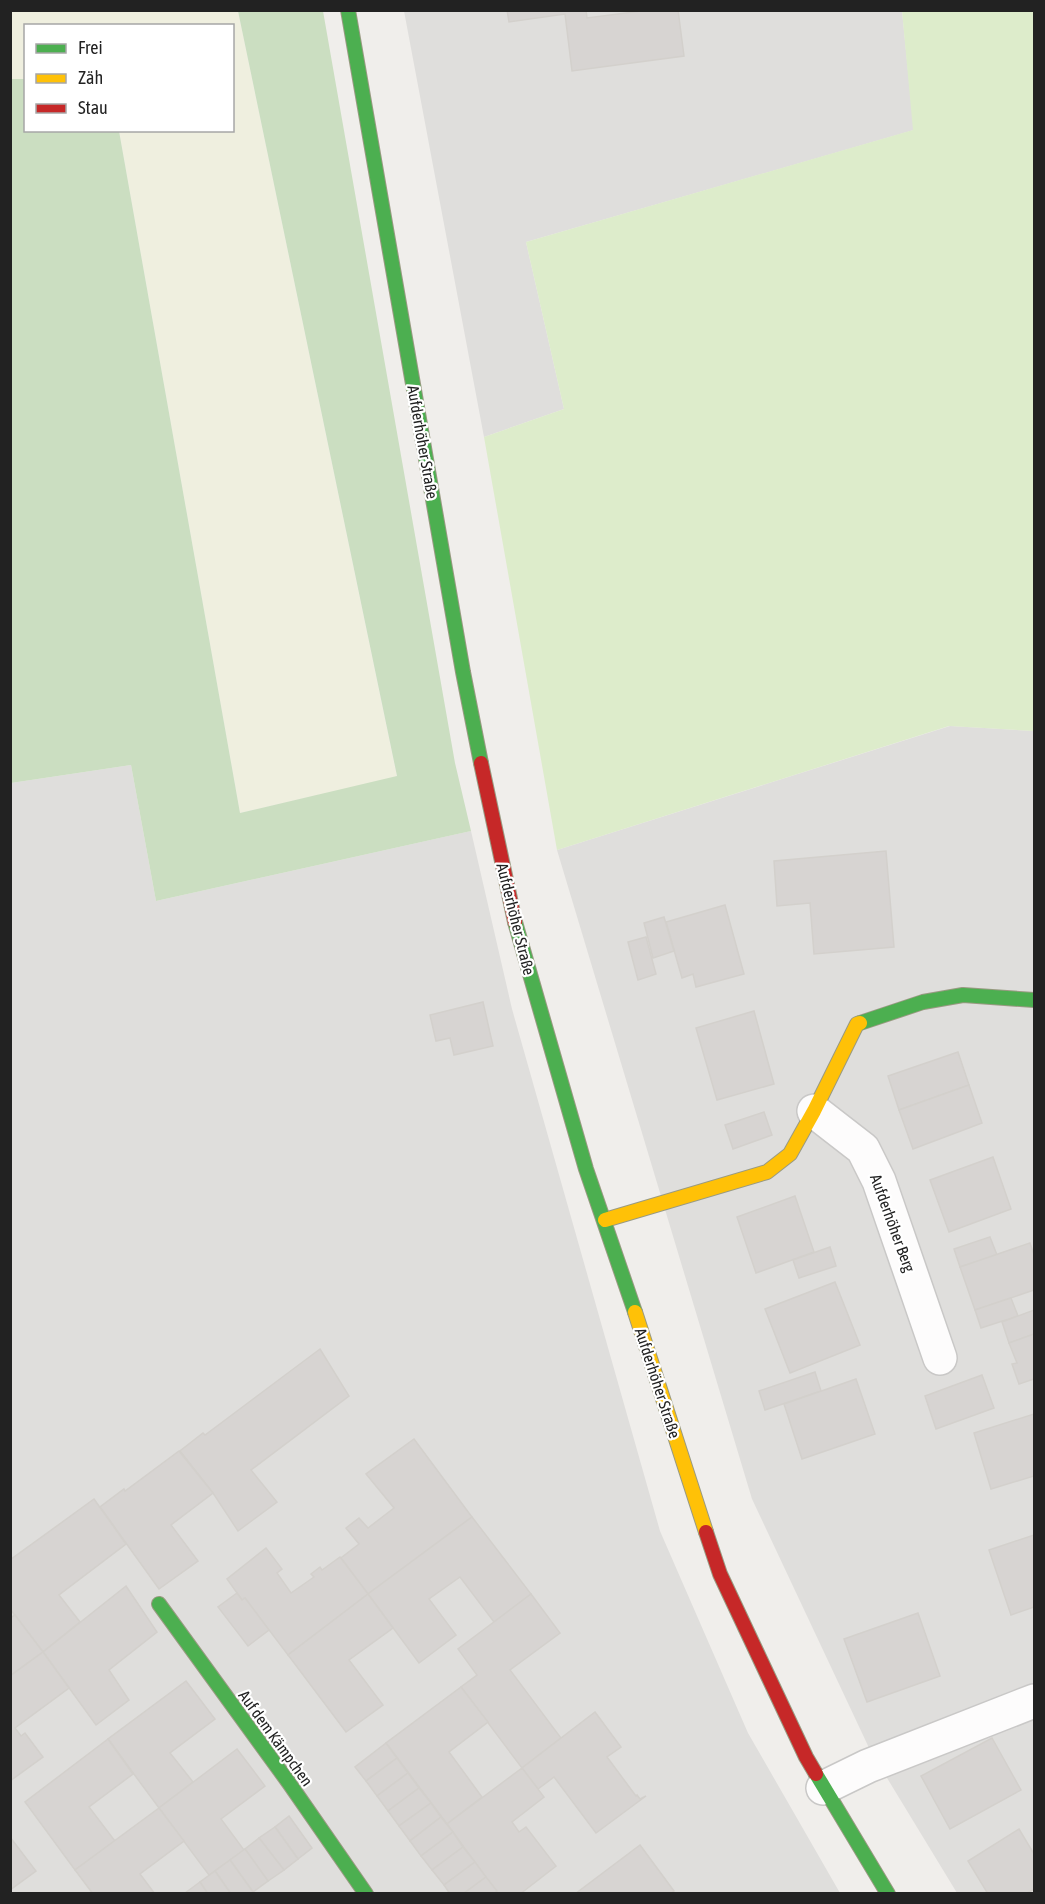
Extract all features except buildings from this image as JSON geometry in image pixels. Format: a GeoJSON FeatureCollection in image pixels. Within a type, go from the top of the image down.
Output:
{"type":"FeatureCollection","features":[{"type":"Feature","properties":{"kind":"main road","name":"Aufderhöher Straße"},"geometry":{"type":"LineString","coordinates":[[348,10],[463,672],[511,909],[586,1169],[605,1220],[720,1574],[806,1757],[888,1893]]}},
{"type":"Feature","properties":{"kind":"main road"},"geometry":{"type":"LineString","coordinates":[[605,1220],[767,1172],[790,1154],[857,1024],[923,1002],[963,994],[1035,1000]]}},
{"type":"Feature","properties":{"kind":"main road","name":"Auf dem Kämpchen"},"geometry":{"type":"LineString","coordinates":[[159,1604],[289,1783],[365,1893]]}},
{"type":"Feature","properties":{"kind":"street","name":"Aufderhöher Berg"},"geometry":{"type":"LineString","coordinates":[[814,1111],[863,1149],[879,1181],[940,1358]]}},
{"type":"Feature","properties":{"kind":"street"},"geometry":{"type":"LineString","coordinates":[[823,1788],[868,1766],[1035,1701]]}},
{"type":"Feature","properties":{"kind":"shaded area"},"geometry":{"type":"Polygon","coordinates":[[[404,11],[902,11],[914,130],[526,242],[564,409],[484,437],[404,11]]]}},
{"type":"Feature","properties":{"kind":"shaded area"},"geometry":{"type":"Polygon","coordinates":[[[950,726],[1034,731],[1034,1893],[957,1893],[870,1750],[752,1499],[557,850],[950,726]]]}},
{"type":"Feature","properties":{"kind":"shaded area"},"geometry":{"type":"Polygon","coordinates":[[[131,765],[156,901],[471,831],[512,1009],[660,1531],[748,1733],[840,1893],[11,1894],[11,783],[131,765]]]}},
{"type":"Feature","properties":{"kind":"green space"},"geometry":{"type":"Polygon","coordinates":[[[11,11],[238,11],[397,777],[240,813],[119,132],[234,132],[234,24],[24,24],[24,81],[11,82],[11,11]]]}},
{"type":"Feature","properties":{"kind":"green space"},"geometry":{"type":"Polygon","coordinates":[[[238,11],[323,11],[455,763],[471,831],[156,901],[131,765],[11,783],[11,79],[24,79],[24,132],[119,132],[240,813],[397,776],[238,11]]]}},
{"type":"Feature","properties":{"kind":"green space"},"geometry":{"type":"Polygon","coordinates":[[[902,11],[1034,11],[1034,731],[949,726],[557,850],[484,437],[564,409],[526,242],[913,130],[902,11]]]}},
{"type":"Feature","properties":{"kind":"traffic: fast"},"geometry":{"type":"LineString","coordinates":[[348,10],[463,672],[481,763]]}},
{"type":"Feature","properties":{"kind":"traffic: fast"},"geometry":{"type":"LineString","coordinates":[[515,922],[586,1169],[635,1312]]}},
{"type":"Feature","properties":{"kind":"traffic: fast"},"geometry":{"type":"LineString","coordinates":[[860,1023],[923,1002],[963,995],[1034,1000]]}},
{"type":"Feature","properties":{"kind":"traffic: fast"},"geometry":{"type":"LineString","coordinates":[[159,1604],[289,1783],[366,1894]]}},
{"type":"Feature","properties":{"kind":"traffic: fast"},"geometry":{"type":"LineString","coordinates":[[816,1774],[888,1894]]}},
{"type":"Feature","properties":{"kind":"traffic: slow"},"geometry":{"type":"LineString","coordinates":[[605,1220],[767,1172],[790,1154],[857,1024],[860,1023]]}},
{"type":"Feature","properties":{"kind":"traffic: slow"},"geometry":{"type":"LineString","coordinates":[[635,1312],[706,1532]]}},
{"type":"Feature","properties":{"kind":"traffic: jam"},"geometry":{"type":"LineString","coordinates":[[481,763],[515,922]]}},
{"type":"Feature","properties":{"kind":"traffic: jam"},"geometry":{"type":"LineString","coordinates":[[706,1532],[720,1574],[816,1774]]}}]}
